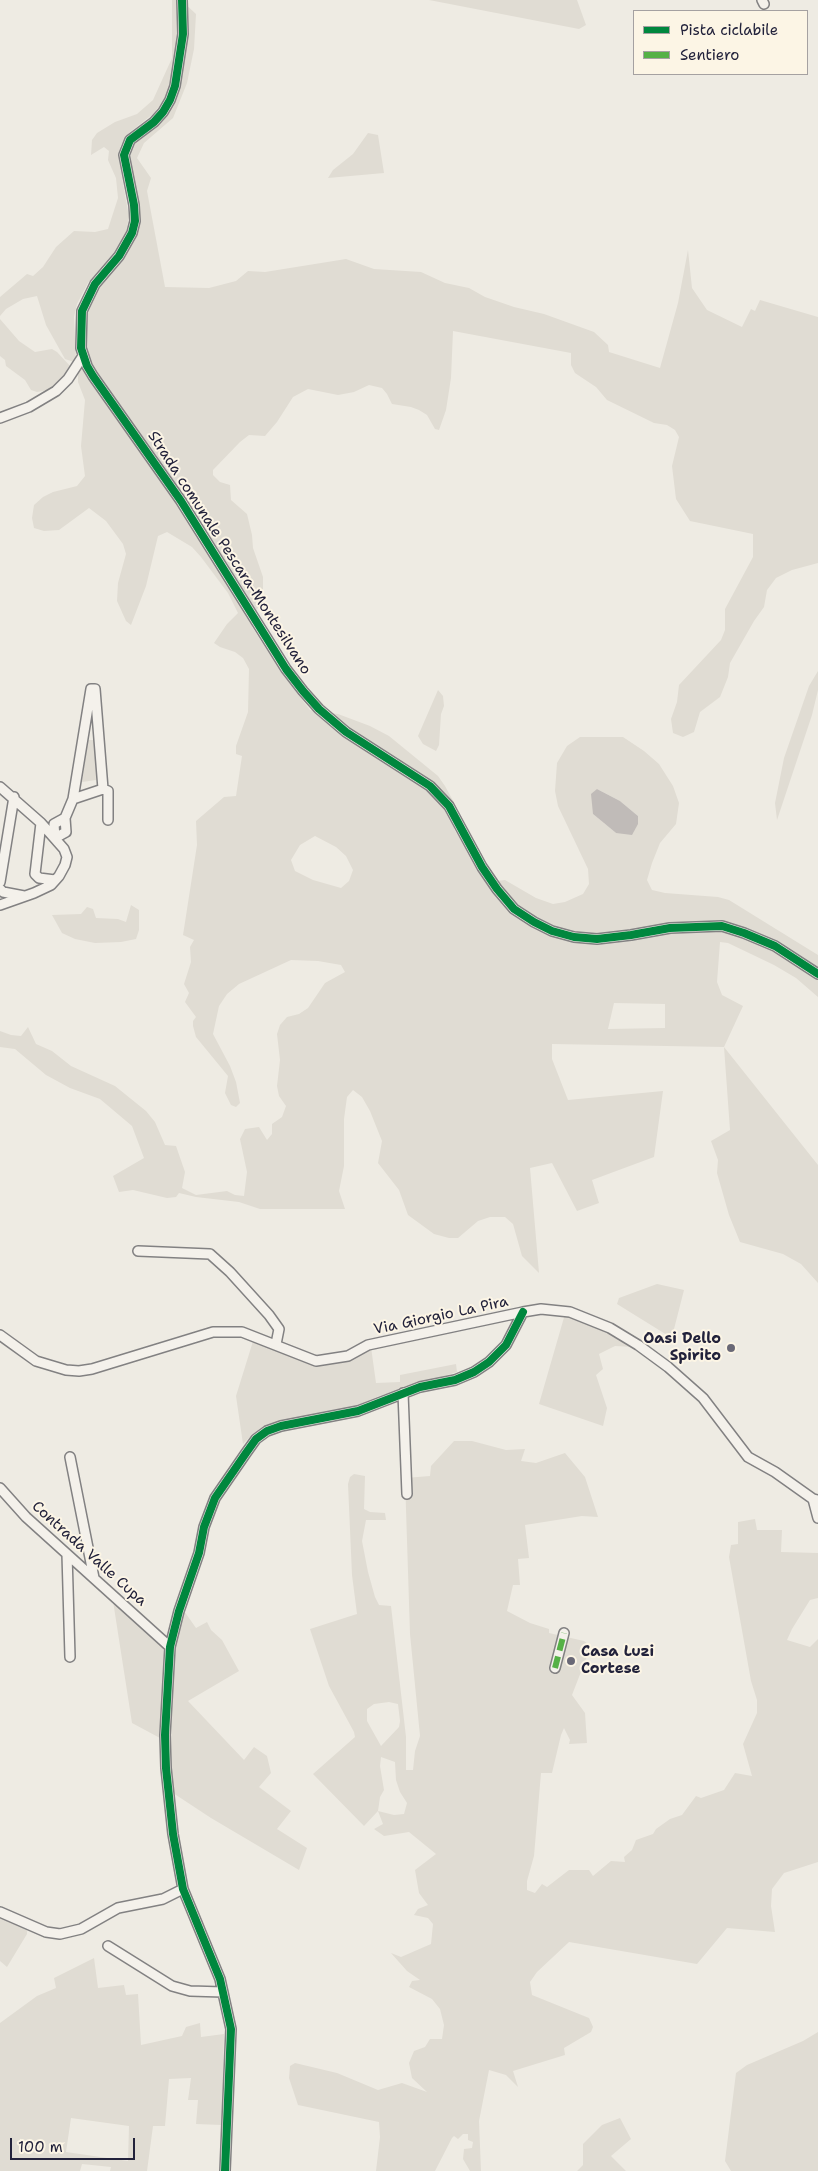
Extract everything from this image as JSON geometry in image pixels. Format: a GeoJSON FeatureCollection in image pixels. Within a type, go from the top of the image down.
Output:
{"type":"FeatureCollection","features":[{"type":"Feature","properties":{"kind":"street","name":"Strada comunale Pescara-Montesilvano"},"geometry":{"type":"LineString","coordinates":[[182,0],[184,29],[175,86],[170,100],[163,112],[135,135],[124,155],[134,205],[134,227],[124,248],[95,284],[85,302],[80,323],[83,356],[94,376],[181,501],[286,669],[302,691],[319,709],[346,732],[430,786],[449,806],[482,867],[497,889],[514,908],[534,922],[552,931],[574,937],[597,939],[631,936],[670,928],[722,926],[775,946],[818,974]]}},
{"type":"Feature","properties":{"kind":"street"},"geometry":{"type":"LineString","coordinates":[[0,418],[29,407],[56,391],[68,379],[83,356]]}},
{"type":"Feature","properties":{"kind":"street"},"geometry":{"type":"LineString","coordinates":[[55,838],[66,832],[65,818],[73,799],[91,689],[95,689],[103,788]]}},
{"type":"Feature","properties":{"kind":"street"},"geometry":{"type":"LineString","coordinates":[[0,786],[55,838],[64,849],[66,857],[65,865],[51,885],[0,905]]}},
{"type":"Feature","properties":{"kind":"street"},"geometry":{"type":"LineString","coordinates":[[73,799],[103,788]]}},
{"type":"Feature","properties":{"kind":"street"},"geometry":{"type":"LineString","coordinates":[[103,788],[108,791],[108,820]]}},
{"type":"Feature","properties":{"kind":"street"},"geometry":{"type":"LineString","coordinates":[[0,882],[14,798]]}},
{"type":"Feature","properties":{"kind":"street"},"geometry":{"type":"LineString","coordinates":[[41,823],[35,874],[39,878],[55,880]]}},
{"type":"Feature","properties":{"kind":"street"},"geometry":{"type":"LineString","coordinates":[[0,889],[3,892],[26,896]]}},
{"type":"Feature","properties":{"kind":"street"},"geometry":{"type":"LineString","coordinates":[[138,1251],[210,1254],[230,1272],[269,1315],[279,1329],[276,1344]]}},
{"type":"Feature","properties":{"kind":"street","name":"Via Giorgio La Pira"},"geometry":{"type":"LineString","coordinates":[[0,1336],[36,1361],[66,1370],[79,1371],[92,1369],[213,1332],[242,1332],[316,1361],[348,1356],[368,1345],[523,1312],[541,1309],[570,1312],[610,1328],[638,1345],[686,1382],[702,1398],[748,1457],[776,1472],[815,1499]]}},
{"type":"Feature","properties":{"kind":"street"},"geometry":{"type":"LineString","coordinates":[[225,2171],[231,2029],[220,1979],[183,1888],[173,1834],[166,1768],[165,1736],[170,1647],[199,1553],[209,1511],[215,1498],[256,1439],[267,1431],[281,1426],[358,1411],[420,1387],[455,1380],[474,1372],[489,1362],[506,1345],[523,1312]]}},
{"type":"Feature","properties":{"kind":"street"},"geometry":{"type":"LineString","coordinates":[[403,1393],[406,1494]]}},
{"type":"Feature","properties":{"kind":"street"},"geometry":{"type":"LineString","coordinates":[[70,1457],[94,1578]]}},
{"type":"Feature","properties":{"kind":"street","name":"Contrada Valle Cupa"},"geometry":{"type":"LineString","coordinates":[[0,1488],[26,1517],[170,1647]]}},
{"type":"Feature","properties":{"kind":"street"},"geometry":{"type":"LineString","coordinates":[[815,1499],[818,1518]]}},
{"type":"Feature","properties":{"kind":"street"},"geometry":{"type":"LineString","coordinates":[[67,1554],[70,1657]]}},
{"type":"Feature","properties":{"kind":"street"},"geometry":{"type":"LineString","coordinates":[[161,1638],[173,1633]]}},
{"type":"Feature","properties":{"kind":"street"},"geometry":{"type":"LineString","coordinates":[[555,1668],[564,1634]]}},
{"type":"Feature","properties":{"kind":"street"},"geometry":{"type":"LineString","coordinates":[[0,1912],[46,1932],[60,1934],[81,1930],[118,1908],[162,1898],[183,1888]]}},
{"type":"Feature","properties":{"kind":"street"},"geometry":{"type":"LineString","coordinates":[[108,1946],[172,1986],[190,1991],[223,1992]]}},
{"type":"Feature","properties":{"kind":"shaded area"},"geometry":{"type":"Polygon","coordinates":[[[172,0],[181,0],[196,14],[194,49],[187,83],[173,118],[144,143],[137,158],[151,178],[147,191],[165,287],[209,288],[236,281],[248,271],[265,272],[346,259],[374,269],[421,272],[445,283],[469,288],[485,297],[514,307],[544,314],[594,332],[608,345],[609,352],[660,368],[678,303],[688,250],[692,288],[707,310],[742,327],[751,309],[755,311],[760,300],[818,317],[818,563],[792,570],[776,578],[767,590],[764,607],[730,663],[728,677],[720,697],[700,712],[694,732],[683,737],[673,733],[671,719],[677,702],[679,685],[721,640],[725,630],[725,609],[753,557],[753,534],[690,521],[676,499],[672,466],[679,437],[675,430],[667,425],[654,423],[607,400],[596,387],[575,373],[571,365],[571,353],[453,331],[451,378],[446,410],[439,430],[435,429],[427,415],[419,410],[392,404],[382,388],[369,385],[354,392],[338,395],[308,389],[293,397],[277,422],[265,436],[249,435],[213,470],[213,475],[220,482],[230,485],[231,500],[247,514],[253,548],[263,577],[263,601],[257,609],[252,627],[284,676],[310,710],[338,714],[370,726],[389,736],[438,776],[457,808],[454,829],[488,882],[505,880],[536,898],[553,904],[565,902],[583,894],[589,884],[588,869],[558,806],[555,791],[557,763],[567,746],[580,737],[623,737],[659,764],[673,786],[679,803],[676,824],[660,843],[652,863],[647,880],[652,890],[665,893],[718,897],[729,900],[818,955],[818,997],[796,978],[774,965],[728,943],[720,942],[717,982],[722,995],[743,1006],[724,1047],[552,1044],[552,1059],[568,1100],[663,1091],[654,1157],[592,1180],[599,1203],[577,1211],[552,1163],[530,1168],[539,1273],[522,1256],[513,1224],[505,1217],[490,1217],[478,1221],[458,1238],[449,1238],[434,1234],[408,1215],[399,1190],[378,1163],[382,1141],[370,1111],[362,1097],[353,1090],[347,1097],[344,1119],[344,1166],[339,1191],[345,1209],[260,1209],[239,1202],[179,1193],[176,1197],[167,1198],[133,1190],[119,1192],[113,1176],[144,1158],[132,1126],[100,1099],[70,1088],[46,1075],[15,1049],[0,1047],[0,1031],[21,1036],[28,1027],[36,1044],[52,1051],[71,1066],[115,1086],[146,1111],[155,1122],[165,1145],[176,1146],[185,1172],[182,1188],[196,1195],[227,1191],[235,1195],[244,1196],[247,1172],[240,1139],[245,1129],[259,1127],[267,1140],[272,1134],[272,1124],[282,1117],[286,1106],[279,1096],[277,1086],[280,1060],[277,1034],[280,1025],[287,1017],[299,1014],[308,1008],[325,983],[345,972],[341,965],[318,961],[291,960],[239,984],[227,994],[219,1006],[213,1034],[230,1066],[236,1082],[240,1103],[236,1107],[231,1105],[225,1093],[228,1076],[196,1037],[193,1021],[196,1017],[185,1002],[189,993],[184,984],[191,962],[190,947],[194,940],[183,935],[197,845],[196,821],[224,797],[236,796],[242,756],[236,754],[236,746],[248,712],[249,669],[243,658],[235,652],[214,643],[227,624],[238,613],[228,593],[201,557],[192,547],[167,532],[158,536],[146,586],[131,625],[126,621],[117,601],[118,583],[126,554],[123,544],[106,521],[89,508],[59,530],[44,531],[34,528],[32,518],[34,505],[43,497],[53,492],[77,486],[85,476],[81,446],[85,400],[78,382],[78,368],[87,305],[95,290],[131,244],[138,224],[127,155],[132,142],[166,112],[171,86],[162,103],[153,114],[130,132],[121,145],[118,155],[129,217],[126,232],[117,249],[88,283],[77,304],[74,317],[76,358],[74,362],[65,359],[46,325],[37,296],[23,299],[6,309],[0,316],[0,297],[27,274],[33,276],[43,267],[56,247],[74,231],[95,232],[108,229],[118,198],[116,178],[108,160],[109,151],[104,147],[91,155],[92,140],[97,133],[115,122],[137,114],[153,100],[172,58],[172,0]],[[597,789],[593,814],[616,833],[638,816],[620,801],[597,789]],[[315,836],[300,845],[291,860],[295,871],[313,880],[341,888],[349,881],[353,870],[346,856],[336,847],[315,836]],[[614,1003],[608,1029],[665,1028],[665,1004],[614,1003]]]}},
{"type":"Feature","properties":{"kind":"shaded area"},"geometry":{"type":"Polygon","coordinates":[[[429,0],[577,0],[586,25],[579,29],[429,0]]]}},
{"type":"Feature","properties":{"kind":"shaded area"},"geometry":{"type":"Polygon","coordinates":[[[368,133],[378,135],[384,173],[328,178],[333,170],[353,154],[368,133]]]}},
{"type":"Feature","properties":{"kind":"shaded area"},"geometry":{"type":"Polygon","coordinates":[[[0,319],[19,341],[35,352],[52,349],[72,368],[49,390],[37,392],[31,390],[25,380],[6,366],[5,360],[0,356],[0,319]]]}},
{"type":"Feature","properties":{"kind":"shaded area"},"geometry":{"type":"Polygon","coordinates":[[[818,671],[818,690],[812,715],[777,820],[775,803],[784,758],[809,686],[818,671]]]}},
{"type":"Feature","properties":{"kind":"shaded area"},"geometry":{"type":"Polygon","coordinates":[[[438,690],[443,696],[444,706],[441,714],[439,745],[436,751],[423,744],[418,736],[438,690]]]}},
{"type":"Feature","properties":{"kind":"shaded area"},"geometry":{"type":"Polygon","coordinates":[[[88,740],[95,740],[96,780],[82,782],[88,740]]]}},
{"type":"Feature","properties":{"kind":"shaded area"},"geometry":{"type":"Polygon","coordinates":[[[597,789],[620,801],[638,816],[638,824],[632,835],[616,833],[593,814],[591,794],[597,789]]]}},
{"type":"Feature","properties":{"kind":"shaded area"},"geometry":{"type":"Polygon","coordinates":[[[131,905],[139,910],[139,930],[136,939],[121,942],[95,943],[75,939],[62,933],[52,915],[81,914],[87,907],[93,909],[96,918],[118,919],[126,922],[131,905]]]}},
{"type":"Feature","properties":{"kind":"shaded area"},"geometry":{"type":"Polygon","coordinates":[[[724,1047],[818,1165],[818,1283],[801,1264],[783,1254],[740,1242],[729,1215],[717,1173],[718,1160],[711,1141],[730,1130],[724,1047]]]}},
{"type":"Feature","properties":{"kind":"shaded area"},"geometry":{"type":"Polygon","coordinates":[[[657,1284],[684,1290],[673,1333],[667,1335],[617,1304],[619,1298],[657,1284]]]}},
{"type":"Feature","properties":{"kind":"shaded area"},"geometry":{"type":"Polygon","coordinates":[[[565,1314],[600,1326],[634,1347],[615,1346],[599,1354],[603,1369],[596,1375],[607,1408],[603,1426],[539,1404],[565,1314]]]}},
{"type":"Feature","properties":{"kind":"shaded area"},"geometry":{"type":"Polygon","coordinates":[[[254,1338],[315,1363],[371,1347],[376,1383],[400,1382],[400,1375],[456,1364],[457,1372],[379,1396],[356,1406],[326,1411],[269,1425],[254,1433],[243,1444],[236,1396],[254,1338]]]}},
{"type":"Feature","properties":{"kind":"shaded area"},"geometry":{"type":"Polygon","coordinates":[[[454,1441],[472,1441],[506,1450],[525,1449],[521,1461],[536,1463],[565,1453],[585,1477],[598,1517],[582,1516],[525,1525],[529,1558],[518,1559],[520,1585],[513,1585],[507,1611],[530,1623],[549,1629],[549,1633],[584,1641],[591,1646],[572,1695],[585,1713],[587,1743],[569,1744],[570,1740],[564,1728],[552,1773],[541,1773],[534,1856],[527,1881],[527,1890],[535,1893],[542,1884],[547,1887],[569,1870],[589,1870],[593,1876],[611,1861],[625,1862],[624,1857],[632,1850],[636,1840],[653,1834],[656,1829],[670,1819],[682,1815],[696,1796],[701,1798],[724,1790],[735,1773],[752,1776],[743,1744],[757,1713],[757,1700],[751,1681],[729,1557],[731,1545],[738,1544],[738,1522],[755,1519],[757,1530],[782,1530],[781,1552],[818,1553],[818,1598],[810,1600],[787,1640],[810,1647],[818,1639],[818,1862],[784,1873],[772,1889],[771,1906],[775,1932],[727,1928],[697,1964],[569,1942],[537,1972],[530,1982],[532,1995],[589,2018],[593,2027],[591,2032],[564,2048],[565,2055],[513,2071],[518,2087],[506,2075],[489,2070],[479,2121],[481,2171],[470,2171],[463,2159],[464,2149],[472,2148],[473,2142],[468,2140],[468,2134],[463,2134],[458,2139],[454,2136],[452,2138],[435,2171],[376,2171],[380,2137],[379,2122],[298,2105],[289,2078],[290,2066],[295,2063],[337,2073],[378,2090],[402,2083],[427,2092],[412,2078],[409,2063],[414,2051],[425,2047],[430,2039],[442,2039],[444,2025],[440,2009],[432,1999],[409,1987],[412,1981],[420,1980],[407,1971],[391,1953],[401,1957],[431,1944],[433,1924],[428,1918],[414,1915],[418,1909],[428,1905],[419,1893],[415,1870],[436,1854],[409,1832],[384,1836],[374,1829],[383,1824],[378,1811],[364,1826],[313,1774],[355,1737],[329,1686],[310,1629],[357,1614],[352,1575],[348,1484],[350,1477],[354,1474],[365,1476],[364,1509],[370,1512],[385,1513],[386,1520],[366,1520],[362,1541],[375,1597],[379,1605],[391,1606],[406,1737],[406,1770],[413,1770],[415,1751],[420,1736],[410,1634],[405,1478],[430,1476],[431,1466],[454,1441]],[[389,1702],[374,1704],[367,1709],[367,1721],[381,1746],[399,1727],[398,1704],[389,1702]],[[381,1757],[380,1766],[384,1790],[380,1797],[378,1811],[394,1815],[404,1814],[407,1803],[400,1792],[396,1780],[395,1762],[381,1757]]]}},
{"type":"Feature","properties":{"kind":"shaded area"},"geometry":{"type":"Polygon","coordinates":[[[113,1601],[162,1645],[165,1654],[160,1738],[132,1723],[113,1601]]]}},
{"type":"Feature","properties":{"kind":"shaded area"},"geometry":{"type":"Polygon","coordinates":[[[182,1608],[196,1628],[207,1622],[211,1630],[222,1640],[239,1671],[188,1701],[244,1760],[254,1747],[267,1756],[271,1773],[259,1787],[291,1811],[277,1829],[307,1848],[299,1870],[211,1818],[173,1793],[167,1725],[173,1646],[182,1608]]]}},
{"type":"Feature","properties":{"kind":"shaded area"},"geometry":{"type":"Polygon","coordinates":[[[0,1915],[27,1927],[27,1934],[7,1967],[0,1961],[0,1915]]]}},
{"type":"Feature","properties":{"kind":"shaded area"},"geometry":{"type":"Polygon","coordinates":[[[94,1958],[98,1988],[124,1985],[126,1995],[138,1994],[141,2045],[182,2036],[186,2027],[200,2023],[201,2037],[224,2034],[222,2125],[196,2124],[198,2100],[188,2100],[191,2078],[169,2079],[165,2126],[153,2126],[147,2171],[110,2171],[111,2167],[82,2164],[80,2171],[0,2171],[0,2023],[37,1996],[56,1988],[54,1978],[94,1958]],[[71,2118],[66,2152],[128,2161],[129,2126],[71,2118]]]}},
{"type":"Feature","properties":{"kind":"shaded area"},"geometry":{"type":"Polygon","coordinates":[[[818,2032],[818,2171],[731,2171],[725,2161],[736,2073],[747,2065],[803,2041],[818,2032]]]}},
{"type":"Feature","properties":{"kind":"shaded area"},"geometry":{"type":"Polygon","coordinates":[[[620,2118],[631,2139],[611,2156],[626,2171],[577,2171],[583,2165],[583,2144],[602,2125],[620,2118]]]}},
{"type":"Feature","properties":{"kind":"marked path"},"geometry":{"type":"LineString","coordinates":[[555,1668],[564,1633]]}},
{"type":"Feature","properties":{"kind":"cycle path"},"geometry":{"type":"LineString","coordinates":[[182,0],[183,34],[175,86],[170,100],[154,122],[130,140],[124,155],[134,205],[135,221],[132,233],[119,256],[95,284],[82,311],[81,348],[87,366],[93,376],[181,501],[286,669],[303,691],[319,709],[346,732],[430,786],[449,806],[482,867],[514,909],[552,931],[574,937],[597,939],[670,928],[722,926],[775,946],[818,974]]}},
{"type":"Feature","properties":{"kind":"cycle path"},"geometry":{"type":"LineString","coordinates":[[225,2171],[231,2029],[220,1979],[183,1889],[173,1834],[166,1768],[165,1735],[170,1647],[179,1611],[199,1553],[204,1527],[215,1498],[256,1439],[267,1431],[281,1426],[358,1411],[420,1387],[455,1380],[474,1372],[489,1362],[506,1345],[523,1312]]}},
{"type":"Feature","properties":{"kind":"place","name":"Oasi Dello Spirito"},"geometry":{"type":"Point","coordinates":[731,1348]}},
{"type":"Feature","properties":{"kind":"place","name":"Casa Luzi Cortese"},"geometry":{"type":"Point","coordinates":[571,1661]}}]}
